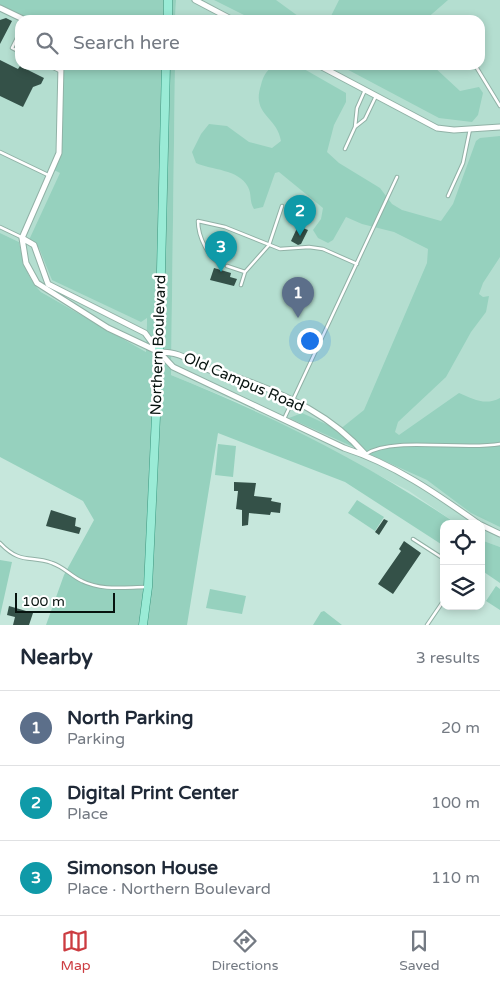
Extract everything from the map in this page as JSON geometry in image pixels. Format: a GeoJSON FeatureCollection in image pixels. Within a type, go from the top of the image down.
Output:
{"type":"FeatureCollection","features":[{"type":"Feature","properties":{"kind":"main road"},"geometry":{"type":"LineString","coordinates":[[168,0],[168,15]]}},
{"type":"Feature","properties":{"kind":"main road","name":"Northern Boulevard"},"geometry":{"type":"LineString","coordinates":[[144,625],[148,587],[159,352],[166,70]]}},
{"type":"Feature","properties":{"kind":"street"},"geometry":{"type":"LineString","coordinates":[[195,0],[222,15]]}},
{"type":"Feature","properties":{"kind":"street"},"geometry":{"type":"LineString","coordinates":[[0,8],[15,15]]}},
{"type":"Feature","properties":{"kind":"street"},"geometry":{"type":"LineString","coordinates":[[327,70],[437,128],[470,129],[500,127]]}},
{"type":"Feature","properties":{"kind":"street"},"geometry":{"type":"LineString","coordinates":[[61,71],[60,148],[50,176],[22,238],[26,263],[37,284],[108,328],[159,352]]}},
{"type":"Feature","properties":{"kind":"street"},"geometry":{"type":"LineString","coordinates":[[22,238],[34,245],[48,284],[145,333],[159,352]]}},
{"type":"Feature","properties":{"kind":"street","name":"Old Campus Road"},"geometry":{"type":"LineString","coordinates":[[159,352],[174,352],[212,372],[242,379],[293,401],[334,423],[365,455]]}},
{"type":"Feature","properties":{"kind":"street","name":"Old Campus Road"},"geometry":{"type":"LineString","coordinates":[[159,352],[173,367],[344,448],[365,455],[427,487],[473,520]]}},
{"type":"Feature","properties":{"kind":"street","name":"Old Campus Road"},"geometry":{"type":"LineString","coordinates":[[485,527],[500,534]]}},
{"type":"Feature","properties":{"kind":"lane"},"geometry":{"type":"LineString","coordinates":[[478,70],[500,106]]}},
{"type":"Feature","properties":{"kind":"lane"},"geometry":{"type":"LineString","coordinates":[[345,149],[355,128],[357,108],[365,90]]}},
{"type":"Feature","properties":{"kind":"lane"},"geometry":{"type":"LineString","coordinates":[[355,128],[365,119],[376,96]]}},
{"type":"Feature","properties":{"kind":"lane"},"geometry":{"type":"LineString","coordinates":[[448,196],[463,163],[470,129]]}},
{"type":"Feature","properties":{"kind":"lane"},"geometry":{"type":"LineString","coordinates":[[0,152],[50,176]]}},
{"type":"Feature","properties":{"kind":"lane"},"geometry":{"type":"LineString","coordinates":[[284,419],[398,177]]}},
{"type":"Feature","properties":{"kind":"lane"},"geometry":{"type":"LineString","coordinates":[[241,285],[245,272],[269,244],[282,206]]}},
{"type":"Feature","properties":{"kind":"lane"},"geometry":{"type":"LineString","coordinates":[[223,264],[215,261],[208,253],[198,220],[225,227],[280,249],[309,247],[323,249],[357,264]]}},
{"type":"Feature","properties":{"kind":"lane"},"geometry":{"type":"LineString","coordinates":[[0,227],[22,238]]}},
{"type":"Feature","properties":{"kind":"lane"},"geometry":{"type":"LineString","coordinates":[[227,266],[245,272]]}},
{"type":"Feature","properties":{"kind":"lane"},"geometry":{"type":"LineString","coordinates":[[365,455],[373,450],[396,445],[460,447],[500,444]]}},
{"type":"Feature","properties":{"kind":"lane"},"geometry":{"type":"LineString","coordinates":[[413,539],[440,556]]}},
{"type":"Feature","properties":{"kind":"lane"},"geometry":{"type":"LineString","coordinates":[[0,543],[9,553],[29,560],[54,563],[90,584],[105,587],[148,587]]}},
{"type":"Feature","properties":{"kind":"lane"},"geometry":{"type":"LineString","coordinates":[[427,625],[440,606]]}},
{"type":"Feature","properties":{"kind":"shaded area"},"geometry":{"type":"Polygon","coordinates":[[[0,0],[115,15],[15,15],[15,70],[153,70],[146,352],[41,292],[34,286],[24,264],[19,242],[0,233],[0,0]]]}},
{"type":"Feature","properties":{"kind":"shaded area"},"geometry":{"type":"Polygon","coordinates":[[[0,0],[176,0],[175,15],[17,15],[0,7],[0,0]]]}},
{"type":"Feature","properties":{"kind":"shaded area"},"geometry":{"type":"Polygon","coordinates":[[[176,0],[500,0],[500,547],[485,541],[485,520],[451,520],[409,491],[240,403],[171,375],[175,70],[485,70],[485,15],[175,15],[176,0]]]}},
{"type":"Feature","properties":{"kind":"shaded area"},"geometry":{"type":"Polygon","coordinates":[[[214,0],[276,0],[297,15],[244,15],[214,0]]]}},
{"type":"Feature","properties":{"kind":"shaded area"},"geometry":{"type":"Polygon","coordinates":[[[339,0],[448,0],[431,15],[332,15],[339,0]]]}},
{"type":"Feature","properties":{"kind":"shaded area"},"geometry":{"type":"Polygon","coordinates":[[[62,70],[175,70],[171,375],[208,390],[318,442],[423,502],[451,520],[440,520],[440,543],[345,482],[218,433],[187,625],[46,625],[64,575],[94,520],[83,501],[0,457],[0,233],[19,242],[29,275],[41,292],[146,352],[147,318],[141,322],[52,280],[39,248],[29,240],[60,173],[54,170],[61,154],[62,70]]]}},
{"type":"Feature","properties":{"kind":"shaded area"},"geometry":{"type":"Polygon","coordinates":[[[306,70],[346,93],[346,102],[334,125],[327,152],[339,163],[380,188],[392,204],[402,210],[441,221],[453,204],[476,141],[480,138],[500,136],[500,257],[483,283],[479,294],[483,297],[489,296],[486,312],[471,332],[446,377],[398,422],[395,432],[399,435],[459,393],[484,402],[500,398],[500,527],[471,513],[427,480],[289,418],[302,413],[339,430],[364,410],[427,263],[428,249],[394,232],[362,224],[346,217],[333,240],[328,243],[318,238],[313,230],[321,219],[323,208],[279,172],[275,173],[263,207],[254,209],[248,187],[244,181],[232,173],[196,163],[192,152],[201,134],[209,124],[227,126],[249,142],[272,148],[281,141],[275,126],[259,103],[263,79],[267,71],[306,70]]]}},
{"type":"Feature","properties":{"kind":"shaded area"},"geometry":{"type":"Polygon","coordinates":[[[348,70],[437,70],[460,91],[479,87],[483,93],[478,115],[472,122],[439,118],[348,70]]]}},
{"type":"Feature","properties":{"kind":"shaded area"},"geometry":{"type":"Polygon","coordinates":[[[218,444],[236,446],[233,477],[215,475],[218,444]]]}},
{"type":"Feature","properties":{"kind":"shaded area"},"geometry":{"type":"Polygon","coordinates":[[[357,500],[384,517],[375,531],[348,513],[357,500]]]}},
{"type":"Feature","properties":{"kind":"shaded area"},"geometry":{"type":"Polygon","coordinates":[[[485,541],[500,547],[500,583],[485,573],[485,541]]]}},
{"type":"Feature","properties":{"kind":"shaded area"},"geometry":{"type":"Polygon","coordinates":[[[0,560],[12,562],[0,616],[0,560]]]}},
{"type":"Feature","properties":{"kind":"shaded area"},"geometry":{"type":"Polygon","coordinates":[[[496,586],[500,589],[500,610],[486,601],[496,586]]]}},
{"type":"Feature","properties":{"kind":"shaded area"},"geometry":{"type":"Polygon","coordinates":[[[210,589],[246,596],[242,614],[206,608],[210,589]]]}},
{"type":"Feature","properties":{"kind":"shaded area"},"geometry":{"type":"Polygon","coordinates":[[[324,611],[342,625],[313,625],[321,612],[324,611]]]}},
{"type":"Feature","properties":{"kind":"building"},"geometry":{"type":"Polygon","coordinates":[[[6,18],[12,21],[0,44],[0,20],[6,18]]]}},
{"type":"Feature","properties":{"kind":"building"},"geometry":{"type":"Polygon","coordinates":[[[0,60],[15,68],[15,70],[28,70],[44,78],[41,84],[33,87],[23,107],[0,96],[0,60]]]}},
{"type":"Feature","properties":{"kind":"building"},"geometry":{"type":"Polygon","coordinates":[[[298,226],[308,230],[301,244],[298,245],[291,241],[298,226]]]}},
{"type":"Feature","properties":{"kind":"building"},"geometry":{"type":"Polygon","coordinates":[[[214,268],[231,273],[230,277],[237,279],[234,286],[210,280],[214,268]]]}},
{"type":"Feature","properties":{"kind":"building"},"geometry":{"type":"Polygon","coordinates":[[[234,482],[256,483],[254,496],[272,498],[271,501],[281,503],[280,513],[271,512],[270,515],[249,513],[248,525],[242,526],[242,510],[236,509],[238,491],[234,491],[234,482]]]}},
{"type":"Feature","properties":{"kind":"building"},"geometry":{"type":"Polygon","coordinates":[[[51,510],[76,518],[75,526],[81,528],[79,534],[46,526],[51,510]]]}},
{"type":"Feature","properties":{"kind":"building"},"geometry":{"type":"Polygon","coordinates":[[[384,519],[388,521],[379,535],[375,532],[384,519]]]}},
{"type":"Feature","properties":{"kind":"building"},"geometry":{"type":"Polygon","coordinates":[[[404,541],[421,553],[393,594],[378,584],[401,551],[399,549],[404,541]]]}},
{"type":"Feature","properties":{"kind":"building"},"geometry":{"type":"Polygon","coordinates":[[[9,606],[33,613],[29,625],[13,625],[15,617],[7,615],[9,606]]]}},
{"type":"Feature","properties":{"kind":"place","name":"Digital Print Center"},"geometry":{"type":"Point","coordinates":[300,236]}},
{"type":"Feature","properties":{"kind":"place","name":"Simonson House"},"geometry":{"type":"Point","coordinates":[221,272]}},
{"type":"Feature","properties":{"kind":"place","name":"North Parking"},"geometry":{"type":"Point","coordinates":[298,318]}}]}
